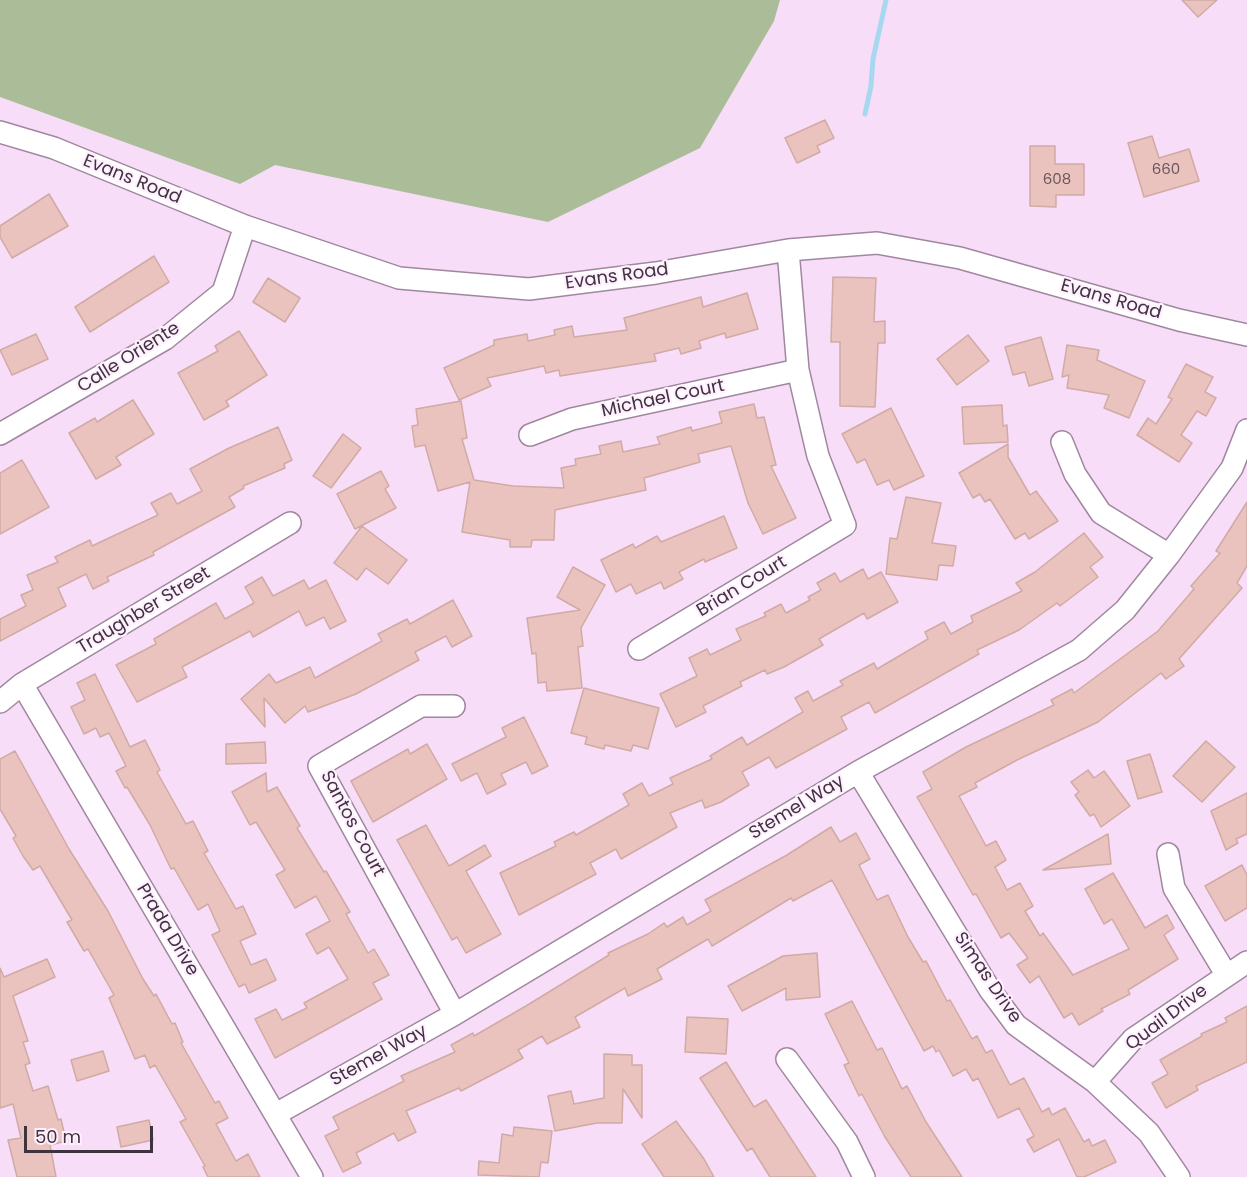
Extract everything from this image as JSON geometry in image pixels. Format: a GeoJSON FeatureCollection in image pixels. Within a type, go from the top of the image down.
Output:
{"type":"FeatureCollection","features":[{"type":"Feature","properties":{"kind":"street","name":"Evans Road"},"geometry":{"type":"LineString","coordinates":[[0,132],[54,148],[245,226],[399,278],[529,289],[656,273],[788,250],[877,243],[921,249],[1179,320],[1247,335]]}},
{"type":"Feature","properties":{"kind":"street","name":"Calle Oriente"},"geometry":{"type":"LineString","coordinates":[[0,434],[165,339],[223,292],[245,226]]}},
{"type":"Feature","properties":{"kind":"street"},"geometry":{"type":"LineString","coordinates":[[788,250],[798,370]]}},
{"type":"Feature","properties":{"kind":"street","name":"Michael Court"},"geometry":{"type":"LineString","coordinates":[[530,435],[572,418],[798,370]]}},
{"type":"Feature","properties":{"kind":"street","name":"Brian Court"},"geometry":{"type":"LineString","coordinates":[[639,649],[845,525],[819,456],[798,370]]}},
{"type":"Feature","properties":{"kind":"street","name":"Stemel Way"},"geometry":{"type":"LineString","coordinates":[[276,1114],[455,1014],[858,772],[1079,650],[1125,610],[1169,555],[1232,468],[1247,430]]}},
{"type":"Feature","properties":{"kind":"street"},"geometry":{"type":"LineString","coordinates":[[1062,442],[1075,474],[1101,513],[1169,555]]}},
{"type":"Feature","properties":{"kind":"street","name":"Traughber Street"},"geometry":{"type":"LineString","coordinates":[[0,702],[21,684],[290,523]]}},
{"type":"Feature","properties":{"kind":"street","name":"Prada Drive"},"geometry":{"type":"LineString","coordinates":[[21,684],[312,1177]]}},
{"type":"Feature","properties":{"kind":"street","name":"Santos Court"},"geometry":{"type":"LineString","coordinates":[[454,706],[421,706],[319,766],[455,1014]]}},
{"type":"Feature","properties":{"kind":"street","name":"Simas Drive"},"geometry":{"type":"LineString","coordinates":[[858,772],[990,990],[1016,1025],[1095,1082],[1149,1133],[1179,1177]]}},
{"type":"Feature","properties":{"kind":"street"},"geometry":{"type":"LineString","coordinates":[[1168,854],[1174,888],[1226,974]]}},
{"type":"Feature","properties":{"kind":"street","name":"Quail Drive"},"geometry":{"type":"LineString","coordinates":[[1095,1082],[1133,1039],[1226,974],[1247,962]]}},
{"type":"Feature","properties":{"kind":"street"},"geometry":{"type":"LineString","coordinates":[[787,1059],[847,1142],[864,1177]]}},
{"type":"Feature","properties":{"kind":"green space"},"geometry":{"type":"Polygon","coordinates":[[[0,0],[780,0],[774,21],[700,148],[548,222],[275,165],[240,184],[0,97],[0,0]]]}},
{"type":"Feature","properties":{"kind":"building"},"geometry":{"type":"Polygon","coordinates":[[[1182,0],[1217,0],[1198,17],[1182,0]]]}},
{"type":"Feature","properties":{"kind":"building"},"geometry":{"type":"Polygon","coordinates":[[[825,120],[834,138],[817,146],[820,152],[797,163],[785,138],[825,120]]]}},
{"type":"Feature","properties":{"kind":"building"},"geometry":{"type":"Polygon","coordinates":[[[1152,136],[1159,158],[1189,149],[1199,181],[1144,197],[1128,143],[1152,136]]]}},
{"type":"Feature","properties":{"kind":"building"},"geometry":{"type":"Polygon","coordinates":[[[1030,146],[1055,146],[1055,164],[1084,164],[1084,195],[1056,195],[1056,207],[1030,206],[1030,146]]]}},
{"type":"Feature","properties":{"kind":"building"},"geometry":{"type":"Polygon","coordinates":[[[49,194],[68,226],[12,258],[0,237],[0,226],[49,194]]]}},
{"type":"Feature","properties":{"kind":"building"},"geometry":{"type":"Polygon","coordinates":[[[154,256],[169,282],[90,332],[75,307],[154,256]]]}},
{"type":"Feature","properties":{"kind":"building"},"geometry":{"type":"Polygon","coordinates":[[[833,277],[876,278],[874,322],[885,321],[885,343],[878,343],[875,407],[840,406],[840,342],[831,342],[833,277]]]}},
{"type":"Feature","properties":{"kind":"building"},"geometry":{"type":"Polygon","coordinates":[[[268,278],[300,298],[285,322],[253,302],[268,278]]]}},
{"type":"Feature","properties":{"kind":"building"},"geometry":{"type":"Polygon","coordinates":[[[747,293],[758,329],[726,338],[725,333],[699,341],[701,348],[681,354],[679,348],[654,354],[656,361],[560,376],[559,370],[546,373],[544,366],[487,378],[491,386],[459,400],[444,368],[494,345],[494,340],[527,334],[528,341],[555,335],[554,330],[572,326],[574,337],[627,330],[624,318],[701,297],[703,307],[747,293]]]}},
{"type":"Feature","properties":{"kind":"building"},"geometry":{"type":"Polygon","coordinates":[[[239,331],[267,375],[226,401],[229,406],[204,420],[178,373],[218,351],[215,346],[239,331]]]}},
{"type":"Feature","properties":{"kind":"building"},"geometry":{"type":"Polygon","coordinates":[[[36,334],[48,359],[12,375],[0,350],[36,334]]]}},
{"type":"Feature","properties":{"kind":"building"},"geometry":{"type":"Polygon","coordinates":[[[968,335],[989,361],[957,385],[937,359],[968,335]]]}},
{"type":"Feature","properties":{"kind":"building"},"geometry":{"type":"Polygon","coordinates":[[[1041,337],[1053,379],[1029,386],[1025,372],[1013,375],[1005,347],[1041,337]]]}},
{"type":"Feature","properties":{"kind":"building"},"geometry":{"type":"Polygon","coordinates":[[[1067,345],[1099,350],[1097,360],[1145,381],[1129,418],[1104,408],[1109,395],[1067,388],[1069,375],[1062,377],[1067,345]]]}},
{"type":"Feature","properties":{"kind":"building"},"geometry":{"type":"Polygon","coordinates":[[[1186,364],[1213,377],[1205,392],[1216,398],[1206,416],[1197,411],[1181,435],[1192,443],[1179,462],[1137,435],[1148,418],[1156,424],[1172,399],[1168,397],[1186,364]]]}},
{"type":"Feature","properties":{"kind":"building"},"geometry":{"type":"Polygon","coordinates":[[[133,400],[154,434],[116,457],[121,465],[96,479],[69,433],[95,418],[97,422],[133,400]]]}},
{"type":"Feature","properties":{"kind":"building"},"geometry":{"type":"Polygon","coordinates":[[[461,401],[467,438],[462,439],[474,480],[513,486],[564,488],[561,468],[576,465],[575,459],[601,454],[599,446],[621,441],[623,452],[660,444],[657,437],[691,427],[692,431],[722,423],[719,412],[754,404],[757,418],[764,417],[776,465],[771,466],[796,518],[763,534],[748,503],[731,446],[698,454],[700,462],[644,478],[646,490],[555,510],[554,540],[532,540],[531,547],[510,547],[510,540],[462,532],[470,482],[438,491],[425,445],[415,447],[412,426],[418,425],[416,409],[461,401]]]}},
{"type":"Feature","properties":{"kind":"building"},"geometry":{"type":"Polygon","coordinates":[[[1002,405],[1003,426],[1007,425],[1008,442],[964,444],[962,407],[1002,405]]]}},
{"type":"Feature","properties":{"kind":"building"},"geometry":{"type":"Polygon","coordinates":[[[891,408],[924,476],[894,490],[889,480],[877,485],[865,459],[857,463],[842,434],[891,408]]]}},
{"type":"Feature","properties":{"kind":"building"},"geometry":{"type":"Polygon","coordinates":[[[278,427],[292,460],[284,464],[285,468],[243,486],[244,488],[229,497],[235,507],[153,552],[154,555],[107,577],[109,581],[93,589],[86,574],[58,588],[66,606],[0,641],[0,619],[26,606],[21,595],[33,590],[27,575],[58,562],[55,557],[90,540],[92,546],[158,515],[151,503],[171,493],[177,504],[202,491],[190,469],[229,448],[278,427]]]}},
{"type":"Feature","properties":{"kind":"building"},"geometry":{"type":"Polygon","coordinates":[[[343,434],[361,448],[331,488],[313,476],[343,434]]]}},
{"type":"Feature","properties":{"kind":"building"},"geometry":{"type":"Polygon","coordinates":[[[1008,444],[1008,457],[1030,495],[1036,491],[1058,521],[1029,539],[1025,533],[1015,539],[990,499],[985,502],[980,494],[973,498],[959,473],[1008,444]]]}},
{"type":"Feature","properties":{"kind":"building"},"geometry":{"type":"Polygon","coordinates":[[[22,460],[49,507],[0,534],[0,473],[22,460]]]}},
{"type":"Feature","properties":{"kind":"building"},"geometry":{"type":"Polygon","coordinates":[[[381,471],[389,486],[385,489],[396,508],[355,529],[337,494],[381,471]]]}},
{"type":"Feature","properties":{"kind":"building"},"geometry":{"type":"Polygon","coordinates":[[[906,497],[941,503],[932,543],[956,546],[953,566],[939,565],[937,580],[886,574],[890,538],[897,539],[906,497]]]}},
{"type":"Feature","properties":{"kind":"building"},"geometry":{"type":"Polygon","coordinates":[[[1247,502],[1247,566],[1237,583],[1242,588],[1179,659],[1184,666],[1166,679],[1161,673],[1098,722],[1017,760],[975,783],[977,787],[959,796],[986,846],[996,841],[1006,860],[995,867],[1007,890],[1020,883],[1033,906],[1025,911],[1040,936],[1043,933],[1073,975],[1129,949],[1112,919],[1104,924],[1085,889],[1113,873],[1145,928],[1167,915],[1174,928],[1164,935],[1178,959],[1128,990],[1130,994],[1101,1009],[1103,1011],[1079,1025],[1072,1013],[1064,1018],[1039,976],[1030,983],[1017,965],[1028,958],[1009,933],[1001,938],[976,894],[973,895],[917,797],[932,789],[923,772],[966,747],[1054,705],[1051,700],[1072,689],[1074,693],[1158,631],[1194,589],[1191,586],[1220,553],[1216,551],[1247,502]]]}},
{"type":"Feature","properties":{"kind":"building"},"geometry":{"type":"Polygon","coordinates":[[[724,516],[737,548],[705,562],[704,559],[679,572],[683,579],[664,589],[661,582],[636,594],[631,584],[616,592],[601,560],[633,544],[635,548],[657,536],[661,542],[724,516]]]}},
{"type":"Feature","properties":{"kind":"building"},"geometry":{"type":"Polygon","coordinates":[[[362,526],[407,560],[388,584],[366,568],[357,580],[334,563],[362,526]]]}},
{"type":"Feature","properties":{"kind":"building"},"geometry":{"type":"Polygon","coordinates":[[[1084,533],[1103,557],[1090,567],[1098,577],[1060,606],[1057,603],[1019,630],[977,650],[979,654],[875,713],[869,702],[841,717],[847,729],[776,768],[769,757],[742,772],[749,785],[721,802],[705,808],[702,800],[670,813],[677,827],[621,859],[616,849],[590,863],[596,874],[519,915],[500,873],[556,846],[554,842],[574,832],[576,835],[629,805],[623,794],[642,783],[649,796],[673,784],[670,778],[712,759],[710,756],[742,737],[747,745],[803,712],[795,698],[808,691],[813,701],[843,685],[840,681],[874,663],[877,669],[928,639],[925,632],[944,622],[951,634],[973,622],[971,616],[1022,591],[1016,583],[1035,572],[1084,533]]]}},
{"type":"Feature","properties":{"kind":"building"},"geometry":{"type":"Polygon","coordinates":[[[573,567],[605,585],[581,628],[583,646],[578,647],[582,688],[547,691],[546,682],[538,683],[536,653],[532,654],[527,618],[580,610],[557,597],[573,567]]]}},
{"type":"Feature","properties":{"kind":"building"},"geometry":{"type":"Polygon","coordinates":[[[863,569],[868,579],[881,572],[898,602],[867,619],[864,613],[819,639],[823,645],[784,667],[767,674],[765,670],[740,682],[742,686],[703,706],[706,712],[676,727],[660,694],[697,676],[689,658],[707,649],[710,655],[741,640],[736,629],[766,616],[764,613],[781,604],[786,613],[810,600],[808,597],[821,590],[817,583],[835,573],[840,582],[863,569]]]}},
{"type":"Feature","properties":{"kind":"building"},"geometry":{"type":"Polygon","coordinates":[[[262,577],[273,596],[304,580],[309,589],[326,580],[346,621],[330,629],[324,617],[306,626],[299,611],[253,637],[250,631],[182,667],[187,677],[137,702],[116,665],[156,644],[154,639],[216,603],[225,619],[254,603],[245,587],[262,577]]]}},
{"type":"Feature","properties":{"kind":"building"},"geometry":{"type":"Polygon","coordinates":[[[453,600],[472,636],[452,647],[446,636],[415,652],[419,660],[356,694],[308,712],[305,706],[285,723],[264,698],[265,727],[241,699],[269,674],[276,683],[310,667],[315,678],[382,641],[378,634],[407,619],[410,624],[453,600]]]}},
{"type":"Feature","properties":{"kind":"building"},"geometry":{"type":"Polygon","coordinates":[[[95,674],[130,747],[145,740],[160,770],[157,772],[186,824],[193,821],[208,851],[204,853],[236,909],[243,906],[256,934],[240,941],[251,965],[266,959],[276,980],[249,993],[245,984],[239,987],[212,935],[220,931],[208,904],[198,910],[174,868],[171,869],[150,825],[116,771],[126,766],[109,733],[100,737],[96,728],[84,734],[71,707],[85,700],[77,683],[95,674]]]}},
{"type":"Feature","properties":{"kind":"building"},"geometry":{"type":"Polygon","coordinates":[[[584,688],[659,708],[648,749],[633,745],[631,751],[605,745],[604,749],[585,744],[587,737],[571,733],[584,688]]]}},
{"type":"Feature","properties":{"kind":"building"},"geometry":{"type":"Polygon","coordinates":[[[524,717],[548,766],[532,774],[526,762],[501,774],[506,784],[487,794],[477,773],[461,781],[452,764],[506,737],[502,728],[524,717]]]}},
{"type":"Feature","properties":{"kind":"building"},"geometry":{"type":"Polygon","coordinates":[[[1206,741],[1235,767],[1202,802],[1173,776],[1206,741]]]}},
{"type":"Feature","properties":{"kind":"building"},"geometry":{"type":"Polygon","coordinates":[[[265,742],[266,763],[226,764],[226,744],[265,742]]]}},
{"type":"Feature","properties":{"kind":"building"},"geometry":{"type":"Polygon","coordinates":[[[427,744],[447,779],[373,822],[351,781],[408,749],[410,754],[427,744]]]}},
{"type":"Feature","properties":{"kind":"building"},"geometry":{"type":"Polygon","coordinates":[[[15,751],[69,849],[108,911],[143,979],[154,996],[156,994],[172,1024],[175,1023],[183,1042],[181,1043],[215,1103],[219,1101],[228,1118],[216,1124],[236,1161],[248,1154],[260,1177],[208,1177],[203,1167],[205,1166],[180,1122],[186,1119],[155,1065],[150,1068],[145,1055],[135,1059],[109,998],[114,995],[88,949],[84,951],[67,922],[72,920],[40,866],[33,870],[23,856],[13,838],[16,836],[0,809],[0,759],[15,751]]]}},
{"type":"Feature","properties":{"kind":"building"},"geometry":{"type":"Polygon","coordinates":[[[1150,754],[1162,792],[1138,799],[1127,761],[1150,754]]]}},
{"type":"Feature","properties":{"kind":"building"},"geometry":{"type":"Polygon","coordinates":[[[1088,770],[1094,778],[1104,771],[1130,806],[1101,827],[1094,814],[1090,816],[1075,795],[1079,792],[1071,782],[1088,770]]]}},
{"type":"Feature","properties":{"kind":"building"},"geometry":{"type":"Polygon","coordinates":[[[266,773],[267,792],[277,787],[300,826],[297,828],[350,912],[346,914],[368,953],[374,949],[389,975],[373,983],[382,999],[275,1058],[255,1019],[276,1009],[282,1020],[307,1008],[304,1003],[348,979],[329,947],[317,954],[306,934],[330,921],[316,896],[295,908],[276,875],[285,870],[256,822],[250,825],[232,792],[266,773]]]}},
{"type":"Feature","properties":{"kind":"building"},"geometry":{"type":"Polygon","coordinates":[[[1247,793],[1247,834],[1236,839],[1238,843],[1226,850],[1211,811],[1247,793]]]}},
{"type":"Feature","properties":{"kind":"building"},"geometry":{"type":"Polygon","coordinates":[[[426,825],[449,866],[485,845],[491,856],[466,871],[501,934],[466,953],[457,937],[452,940],[397,840],[426,825]]]}},
{"type":"Feature","properties":{"kind":"building"},"geometry":{"type":"Polygon","coordinates":[[[831,827],[840,842],[856,833],[870,859],[859,865],[877,900],[888,895],[908,937],[923,962],[926,961],[947,1001],[950,1000],[972,1039],[977,1036],[986,1053],[992,1050],[1010,1085],[1024,1078],[1042,1112],[1049,1108],[1052,1115],[1065,1108],[1084,1142],[1089,1139],[1092,1146],[1105,1140],[1116,1162],[1084,1177],[1077,1177],[1059,1139],[1034,1152],[1027,1140],[1034,1136],[1019,1108],[998,1118],[978,1078],[973,1081],[966,1069],[953,1076],[939,1050],[936,1052],[933,1046],[924,1051],[832,880],[793,901],[791,898],[712,946],[708,939],[657,969],[662,979],[628,996],[625,988],[575,1017],[580,1027],[547,1044],[542,1036],[518,1050],[523,1058],[505,1068],[461,1091],[459,1088],[406,1111],[416,1132],[398,1141],[394,1133],[356,1153],[361,1163],[343,1172],[325,1136],[339,1129],[333,1117],[404,1081],[401,1076],[455,1052],[451,1045],[473,1033],[474,1036],[526,1006],[609,955],[608,953],[648,934],[664,923],[667,927],[683,917],[687,925],[711,911],[705,900],[787,855],[831,827]]]}},
{"type":"Feature","properties":{"kind":"building"},"geometry":{"type":"Polygon","coordinates":[[[1108,834],[1111,864],[1043,870],[1108,834]]]}},
{"type":"Feature","properties":{"kind":"building"},"geometry":{"type":"Polygon","coordinates":[[[1242,865],[1247,875],[1247,908],[1225,921],[1205,886],[1242,865]]]}},
{"type":"Feature","properties":{"kind":"building"},"geometry":{"type":"Polygon","coordinates":[[[817,953],[820,997],[786,1000],[786,988],[742,1011],[728,986],[783,956],[817,953]]]}},
{"type":"Feature","properties":{"kind":"building"},"geometry":{"type":"Polygon","coordinates":[[[47,959],[55,977],[13,996],[28,1041],[23,1042],[30,1063],[25,1065],[33,1091],[48,1086],[58,1120],[61,1119],[66,1141],[50,1145],[56,1177],[17,1177],[8,1140],[21,1138],[13,1104],[0,1108],[0,968],[4,977],[47,959]]]}},
{"type":"Feature","properties":{"kind":"building"},"geometry":{"type":"Polygon","coordinates":[[[852,1001],[877,1050],[882,1048],[902,1089],[907,1086],[926,1122],[962,1177],[911,1177],[885,1137],[862,1094],[859,1096],[844,1065],[849,1063],[825,1014],[852,1001]]]}},
{"type":"Feature","properties":{"kind":"building"},"geometry":{"type":"Polygon","coordinates":[[[1247,1006],[1247,1062],[1196,1086],[1198,1090],[1166,1108],[1152,1083],[1168,1074],[1160,1060],[1202,1036],[1201,1034],[1227,1022],[1225,1018],[1247,1006]]]}},
{"type":"Feature","properties":{"kind":"building"},"geometry":{"type":"Polygon","coordinates":[[[687,1017],[728,1019],[726,1054],[685,1052],[687,1017]]]}},
{"type":"Feature","properties":{"kind":"building"},"geometry":{"type":"Polygon","coordinates":[[[103,1051],[109,1071],[77,1081],[71,1060],[103,1051]]]}},
{"type":"Feature","properties":{"kind":"building"},"geometry":{"type":"Polygon","coordinates":[[[604,1054],[632,1055],[632,1065],[642,1065],[642,1118],[623,1089],[622,1123],[597,1123],[555,1131],[548,1096],[571,1091],[574,1104],[604,1098],[604,1054]]]}},
{"type":"Feature","properties":{"kind":"building"},"geometry":{"type":"Polygon","coordinates":[[[726,1062],[754,1107],[766,1100],[816,1177],[770,1177],[752,1148],[747,1151],[700,1078],[726,1062]]]}},
{"type":"Feature","properties":{"kind":"building"},"geometry":{"type":"Polygon","coordinates":[[[149,1120],[153,1140],[121,1147],[117,1127],[149,1120]]]}},
{"type":"Feature","properties":{"kind":"building"},"geometry":{"type":"Polygon","coordinates":[[[676,1121],[704,1159],[714,1177],[664,1177],[642,1144],[676,1121]]]}},
{"type":"Feature","properties":{"kind":"building"},"geometry":{"type":"Polygon","coordinates":[[[514,1127],[552,1131],[548,1163],[541,1162],[539,1177],[478,1175],[479,1161],[499,1163],[502,1134],[513,1136],[514,1127]]]}},
{"type":"Feature","properties":{"kind":"waterway"},"geometry":{"type":"LineString","coordinates":[[865,114],[871,86],[873,59],[886,0]]}}]}
